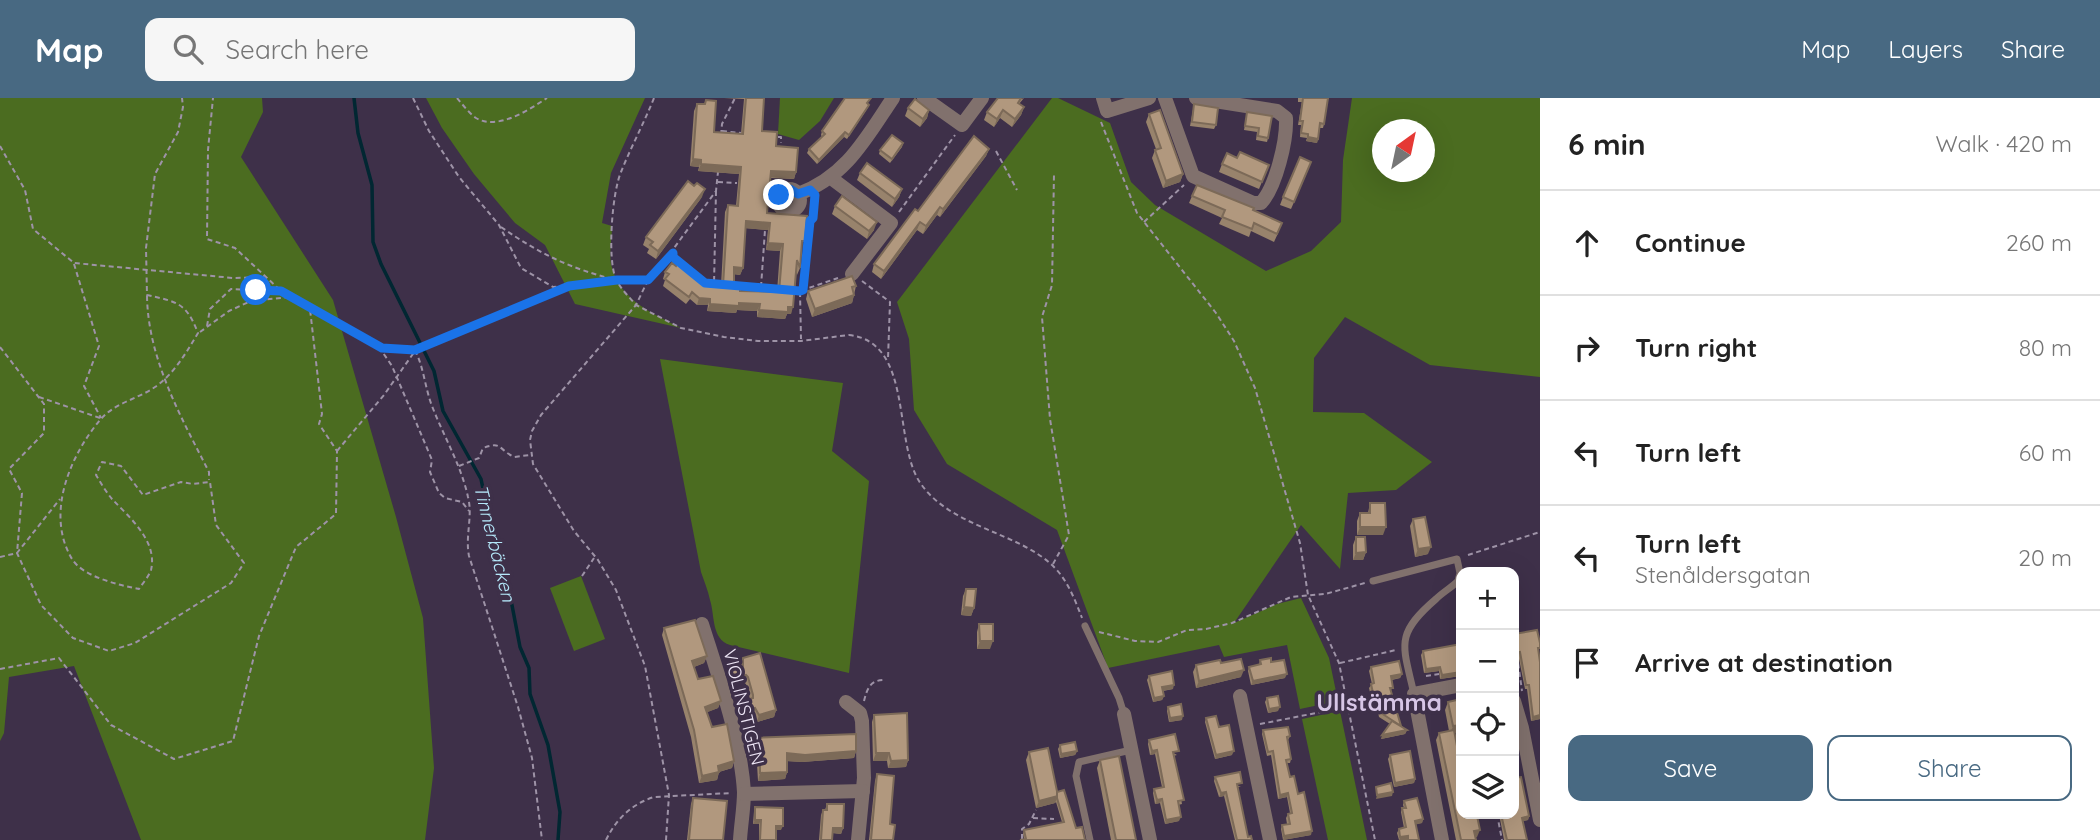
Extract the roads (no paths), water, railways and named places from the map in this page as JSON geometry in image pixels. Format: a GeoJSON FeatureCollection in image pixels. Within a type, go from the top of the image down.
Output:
{"type":"FeatureCollection","features":[{"type":"Feature","properties":{"kind":"street"},"geometry":{"type":"LineString","coordinates":[[804,192],[831,178],[854,154],[893,98]]}},
{"type":"Feature","properties":{"kind":"street"},"geometry":{"type":"LineString","coordinates":[[924,98],[962,125],[982,98]]}},
{"type":"Feature","properties":{"kind":"street"},"geometry":{"type":"LineString","coordinates":[[1100,105],[1107,111],[1149,98]]}},
{"type":"Feature","properties":{"kind":"street"},"geometry":{"type":"LineString","coordinates":[[1164,98],[1193,176],[1254,203],[1261,203],[1278,168],[1286,123],[1284,116],[1277,111],[1196,98]]}},
{"type":"Feature","properties":{"kind":"street"},"geometry":{"type":"LineString","coordinates":[[831,178],[891,223],[852,274]]}},
{"type":"Feature","properties":{"kind":"street","name":"VIOLINSTIGEN"},"geometry":{"type":"LineString","coordinates":[[702,624],[728,712],[744,794],[740,840]]}},
{"type":"Feature","properties":{"kind":"street"},"geometry":{"type":"LineString","coordinates":[[1442,840],[1414,694],[1456,686]]}},
{"type":"Feature","properties":{"kind":"street"},"geometry":{"type":"LineString","coordinates":[[1240,696],[1270,840]]}},
{"type":"Feature","properties":{"kind":"street"},"geometry":{"type":"LineString","coordinates":[[1519,705],[1540,820]]}},
{"type":"Feature","properties":{"kind":"street"},"geometry":{"type":"LineString","coordinates":[[852,706],[862,721],[863,791],[858,840]]}},
{"type":"Feature","properties":{"kind":"street"},"geometry":{"type":"LineString","coordinates":[[1124,715],[1150,840]]}},
{"type":"Feature","properties":{"kind":"street"},"geometry":{"type":"LineString","coordinates":[[744,794],[863,791]]}},
{"type":"Feature","properties":{"kind":"lane"},"geometry":{"type":"LineString","coordinates":[[1373,581],[1457,559],[1460,573],[1458,581],[1436,598],[1412,623],[1405,637],[1404,649],[1414,694]]}},
{"type":"Feature","properties":{"kind":"lane"},"geometry":{"type":"LineString","coordinates":[[1085,626],[1119,698],[1124,715]]}},
{"type":"Feature","properties":{"kind":"lane"},"geometry":{"type":"LineString","coordinates":[[1090,840],[1076,776],[1079,762],[1131,750]]}},
{"type":"Feature","properties":{"kind":"waterway","name":"Tinnerbäcken"},"geometry":{"type":"LineString","coordinates":[[354,98],[358,133],[372,185],[373,242],[381,264],[434,371],[443,411],[481,479],[501,574],[511,600],[520,647],[529,668],[530,694],[548,745],[560,812],[558,840]]}},
{"type":"Feature","properties":{"kind":"district","name":"Ullstämma"},"geometry":{"type":"Point","coordinates":[1379,702]}}]}
